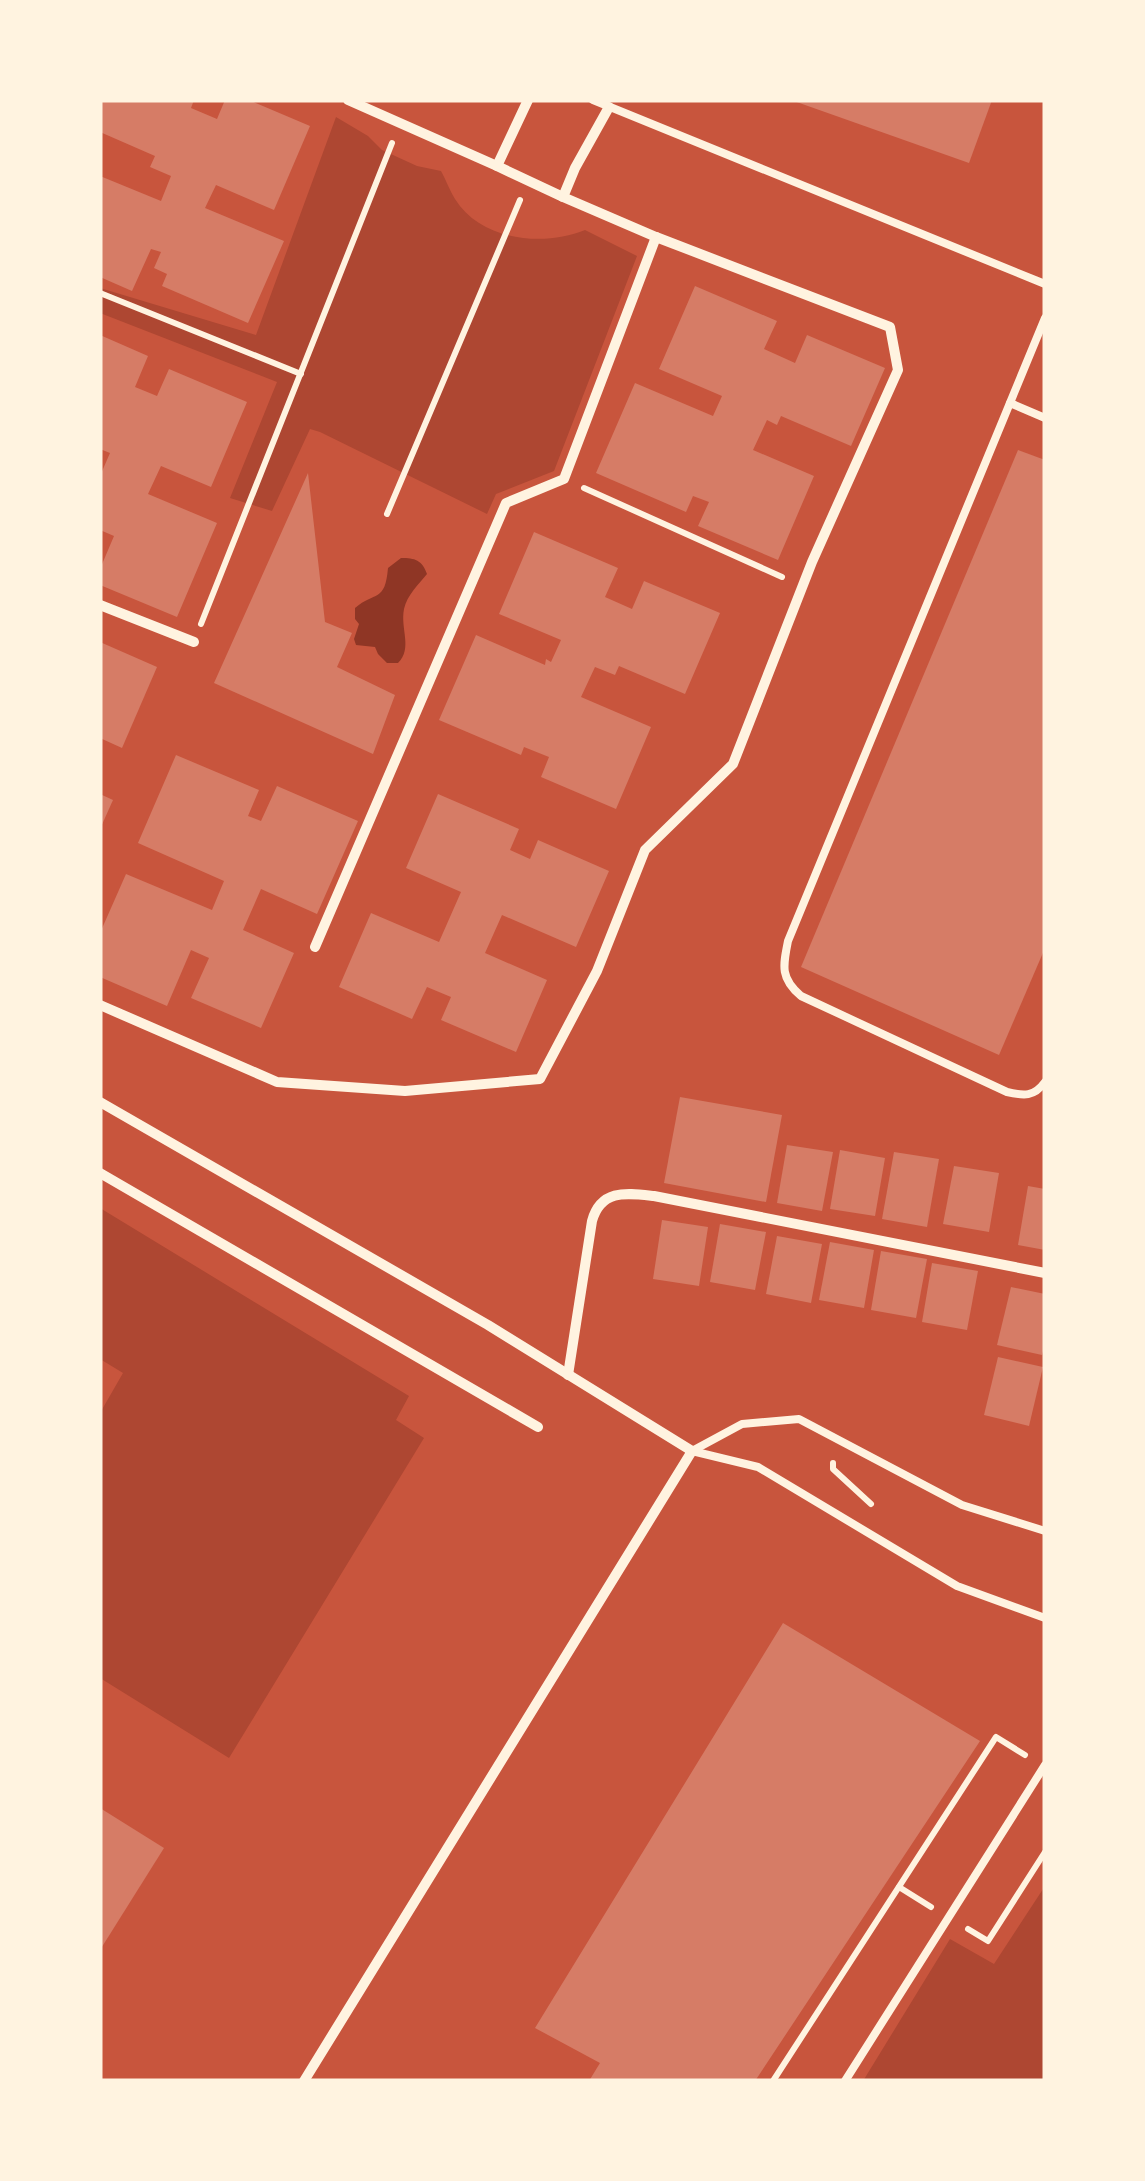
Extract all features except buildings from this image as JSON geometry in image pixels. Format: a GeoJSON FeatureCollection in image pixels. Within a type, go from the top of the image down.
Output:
{"type":"FeatureCollection","features":[{"type":"Feature","properties":{"kind":"street"},"geometry":{"type":"LineString","coordinates":[[100,1005],[277,1082],[405,1092],[540,1079],[597,971],[645,850],[732,764],[802,586],[898,370],[890,327],[656,237],[348,100]]}},
{"type":"Feature","properties":{"kind":"street"},"geometry":{"type":"LineString","coordinates":[[496,166],[528,100]]}},
{"type":"Feature","properties":{"kind":"street"},"geometry":{"type":"LineString","coordinates":[[563,197],[609,106]]}},
{"type":"Feature","properties":{"kind":"street"},"geometry":{"type":"LineString","coordinates":[[315,948],[506,503],[564,479],[656,237]]}},
{"type":"Feature","properties":{"kind":"street"},"geometry":{"type":"LineString","coordinates":[[100,605],[194,642]]}},
{"type":"Feature","properties":{"kind":"street"},"geometry":{"type":"LineString","coordinates":[[100,1102],[488,1325],[692,1450],[304,2081]]}},
{"type":"Feature","properties":{"kind":"street"},"geometry":{"type":"LineString","coordinates":[[100,1173],[538,1428]]}},
{"type":"Feature","properties":{"kind":"street"},"geometry":{"type":"LineString","coordinates":[[568,1375],[592,1222],[596,1207],[608,1197],[630,1193],[654,1196],[1045,1273]]}},
{"type":"Feature","properties":{"kind":"lane"},"geometry":{"type":"LineString","coordinates":[[592,100],[1045,284]]}},
{"type":"Feature","properties":{"kind":"lane"},"geometry":{"type":"LineString","coordinates":[[1045,318],[788,941],[784,966],[788,985],[801,996],[1007,1092],[1024,1096],[1038,1092],[1045,1082]]}},
{"type":"Feature","properties":{"kind":"lane"},"geometry":{"type":"LineString","coordinates":[[1010,404],[1045,418]]}},
{"type":"Feature","properties":{"kind":"lane"},"geometry":{"type":"LineString","coordinates":[[692,1450],[742,1424],[799,1419],[962,1505],[1045,1531]]}},
{"type":"Feature","properties":{"kind":"lane"},"geometry":{"type":"LineString","coordinates":[[692,1450],[758,1467],[958,1586],[1045,1618]]}},
{"type":"Feature","properties":{"kind":"lane"},"geometry":{"type":"LineString","coordinates":[[845,2081],[1044,1766]]}},
{"type":"Feature","properties":{"kind":"path"},"geometry":{"type":"LineString","coordinates":[[194,642],[400,123]]}},
{"type":"Feature","properties":{"kind":"path"},"geometry":{"type":"LineString","coordinates":[[387,514],[528,181]]}},
{"type":"Feature","properties":{"kind":"path"},"geometry":{"type":"LineString","coordinates":[[100,293],[300,374]]}},
{"type":"Feature","properties":{"kind":"path"},"geometry":{"type":"LineString","coordinates":[[564,479],[802,586]]}},
{"type":"Feature","properties":{"kind":"path"},"geometry":{"type":"LineString","coordinates":[[835,1438],[833,1469],[882,1511]]}},
{"type":"Feature","properties":{"kind":"path"},"geometry":{"type":"LineString","coordinates":[[773,2081],[996,1737],[1044,1766]]}},
{"type":"Feature","properties":{"kind":"path"},"geometry":{"type":"LineString","coordinates":[[899,1887],[988,1941],[1045,1852]]}},
{"type":"Feature","properties":{"kind":"shaded area"},"geometry":{"type":"Polygon","coordinates":[[[336,117],[368,136],[382,150],[417,166],[441,171],[466,213],[497,232],[533,239],[585,230],[637,256],[554,471],[496,494],[487,514],[310,429],[272,511],[230,498],[277,382],[100,313],[100,288],[256,335],[336,117]]]}},
{"type":"Feature","properties":{"kind":"shaded area"},"geometry":{"type":"Polygon","coordinates":[[[401,558],[417,561],[427,574],[410,594],[404,609],[405,651],[398,663],[387,663],[375,647],[356,645],[359,624],[355,608],[382,592],[388,568],[401,558]]]}},
{"type":"Feature","properties":{"kind":"shaded area"},"geometry":{"type":"Polygon","coordinates":[[[100,1208],[409,1396],[396,1420],[424,1438],[229,1758],[100,1678],[100,1413],[123,1373],[100,1359],[100,1208]]]}},
{"type":"Feature","properties":{"kind":"shaded area"},"geometry":{"type":"Polygon","coordinates":[[[1045,1886],[1045,2081],[863,2081],[950,1939],[994,1964],[1045,1886]]]}}]}
